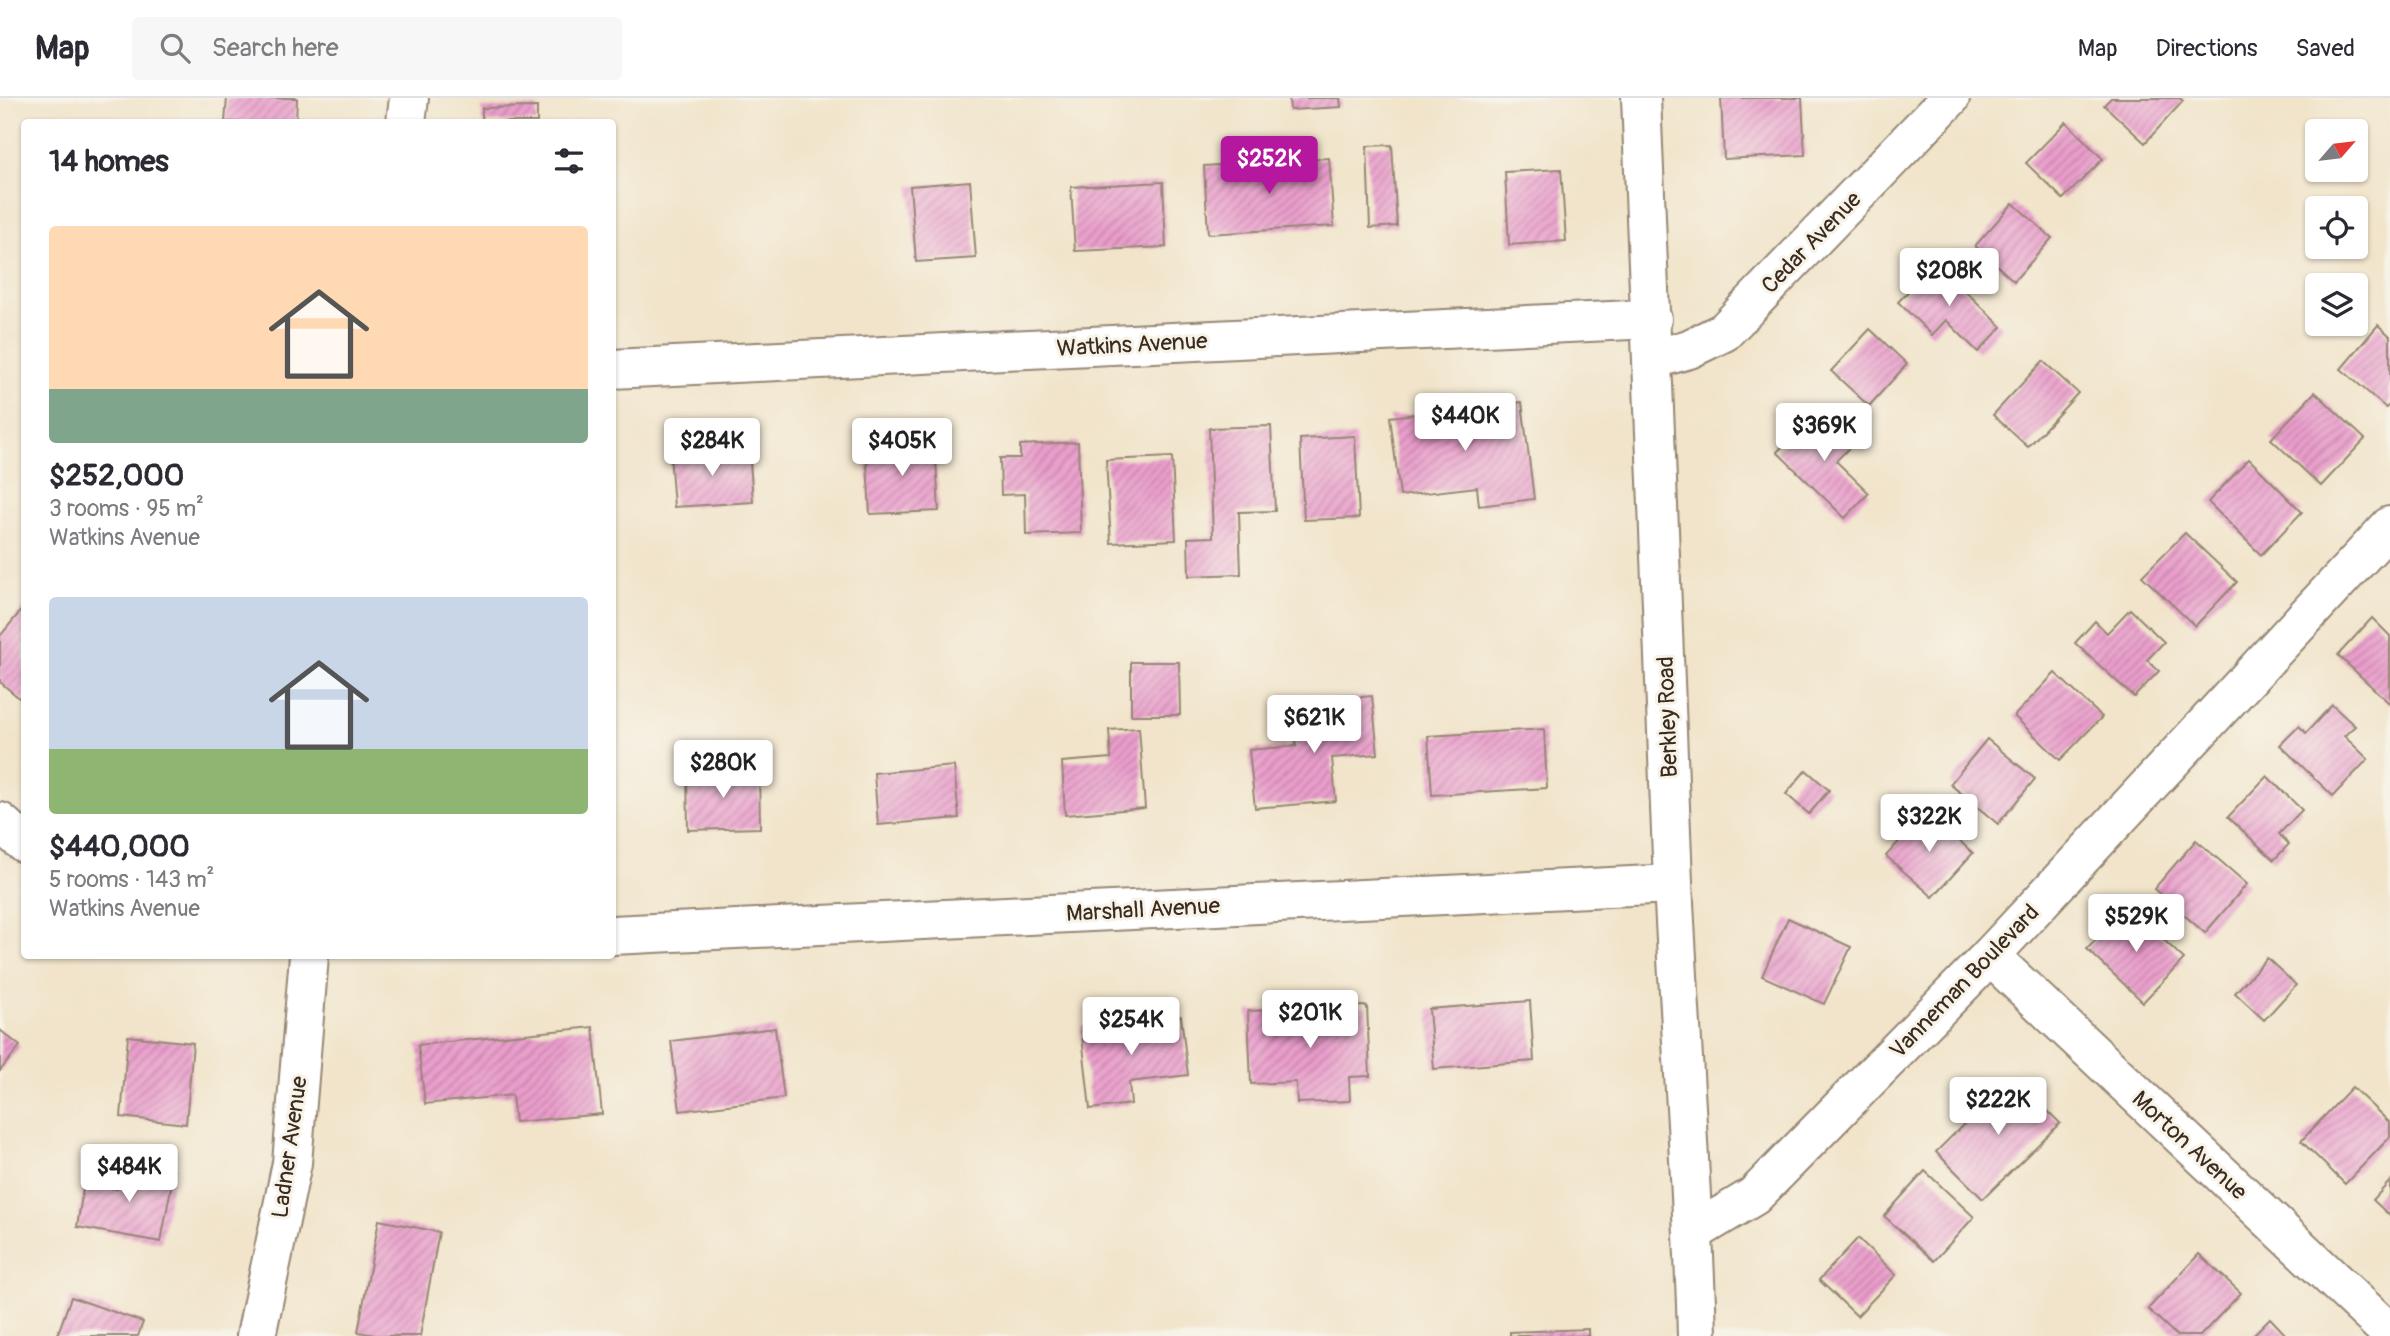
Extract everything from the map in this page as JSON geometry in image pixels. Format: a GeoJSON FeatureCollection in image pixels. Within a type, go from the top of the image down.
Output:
{"type":"FeatureCollection","features":[{"type":"Feature","properties":{"kind":"street"},"geometry":{"type":"LineString","coordinates":[[406,119],[409,98]]}},
{"type":"Feature","properties":{"kind":"street","name":"Berkley Road"},"geometry":{"type":"LineString","coordinates":[[1641,98],[1654,359],[1673,884],[1694,1232],[1697,1336]]}},
{"type":"Feature","properties":{"kind":"street","name":"Cedar Avenue"},"geometry":{"type":"LineString","coordinates":[[1654,359],[1689,349],[1724,332],[1950,98]]}},
{"type":"Feature","properties":{"kind":"street","name":"Watkins Avenue"},"geometry":{"type":"LineString","coordinates":[[616,369],[1652,319]]}},
{"type":"Feature","properties":{"kind":"street","name":"Vanneman Boulevard"},"geometry":{"type":"LineString","coordinates":[[1694,1232],[1754,1196],[1990,956],[2383,548]]}},
{"type":"Feature","properties":{"kind":"street"},"geometry":{"type":"LineString","coordinates":[[0,822],[21,840]]}},
{"type":"Feature","properties":{"kind":"street","name":"Marshall Avenue"},"geometry":{"type":"LineString","coordinates":[[616,935],[1673,884]]}},
{"type":"Feature","properties":{"kind":"street","name":"Morton Avenue"},"geometry":{"type":"LineString","coordinates":[[1990,956],[2390,1333]]}},
{"type":"Feature","properties":{"kind":"street","name":"Ladner Avenue"},"geometry":{"type":"LineString","coordinates":[[256,1336],[292,1163],[309,959]]}},
{"type":"Feature","properties":{"kind":"building"},"geometry":{"type":"Polygon","coordinates":[[[227,98],[297,98],[296,119],[225,119],[227,98]]]}},
{"type":"Feature","properties":{"kind":"building"},"geometry":{"type":"Polygon","coordinates":[[[1289,98],[1340,98],[1341,107],[1290,110],[1289,98]]]}},
{"type":"Feature","properties":{"kind":"building"},"geometry":{"type":"Polygon","coordinates":[[[1721,98],[1802,98],[1805,155],[1724,159],[1721,98]]]}},
{"type":"Feature","properties":{"kind":"building"},"geometry":{"type":"Polygon","coordinates":[[[2111,98],[2180,98],[2183,101],[2145,143],[2104,105],[2111,98]]]}},
{"type":"Feature","properties":{"kind":"building"},"geometry":{"type":"Polygon","coordinates":[[[537,107],[537,119],[482,119],[482,108],[537,107]]]}},
{"type":"Feature","properties":{"kind":"building"},"geometry":{"type":"Polygon","coordinates":[[[2066,122],[2103,159],[2063,199],[2026,163],[2066,122]]]}},
{"type":"Feature","properties":{"kind":"building"},"geometry":{"type":"Polygon","coordinates":[[[1392,145],[1397,226],[1370,228],[1367,146],[1392,145]]]}},
{"type":"Feature","properties":{"kind":"building"},"geometry":{"type":"Polygon","coordinates":[[[1329,158],[1334,226],[1208,234],[1204,166],[1329,158]]]}},
{"type":"Feature","properties":{"kind":"building"},"geometry":{"type":"Polygon","coordinates":[[[1561,169],[1566,241],[1509,245],[1505,172],[1561,169]]]}},
{"type":"Feature","properties":{"kind":"building"},"geometry":{"type":"Polygon","coordinates":[[[970,181],[976,258],[916,262],[910,186],[970,181]]]}},
{"type":"Feature","properties":{"kind":"building"},"geometry":{"type":"Polygon","coordinates":[[[1163,182],[1166,247],[1075,251],[1071,187],[1163,182]]]}},
{"type":"Feature","properties":{"kind":"building"},"geometry":{"type":"Polygon","coordinates":[[[2013,203],[2052,238],[2014,281],[1975,246],[2013,203]]]}},
{"type":"Feature","properties":{"kind":"building"},"geometry":{"type":"Polygon","coordinates":[[[1936,262],[2002,327],[1978,352],[1946,320],[1932,335],[1898,302],[1936,262]]]}},
{"type":"Feature","properties":{"kind":"building"},"geometry":{"type":"Polygon","coordinates":[[[2378,325],[2390,336],[2390,404],[2386,408],[2341,369],[2378,325]]]}},
{"type":"Feature","properties":{"kind":"building"},"geometry":{"type":"Polygon","coordinates":[[[1870,329],[1907,364],[1869,406],[1831,371],[1870,329]]]}},
{"type":"Feature","properties":{"kind":"building"},"geometry":{"type":"Polygon","coordinates":[[[2043,361],[2078,393],[2028,447],[1993,415],[2043,361]]]}},
{"type":"Feature","properties":{"kind":"building"},"geometry":{"type":"Polygon","coordinates":[[[2315,392],[2365,439],[2321,486],[2271,439],[2315,392]]]}},
{"type":"Feature","properties":{"kind":"building"},"geometry":{"type":"Polygon","coordinates":[[[1522,402],[1534,499],[1479,506],[1477,487],[1400,496],[1390,417],[1522,402]]]}},
{"type":"Feature","properties":{"kind":"building"},"geometry":{"type":"Polygon","coordinates":[[[1818,410],[1853,444],[1836,461],[1869,493],[1845,518],[1777,452],[1818,410]]]}},
{"type":"Feature","properties":{"kind":"building"},"geometry":{"type":"Polygon","coordinates":[[[1271,426],[1275,511],[1239,512],[1241,574],[1189,576],[1188,538],[1213,537],[1209,428],[1271,426]]]}},
{"type":"Feature","properties":{"kind":"building"},"geometry":{"type":"Polygon","coordinates":[[[1355,436],[1359,518],[1304,520],[1300,439],[1355,436]]]}},
{"type":"Feature","properties":{"kind":"building"},"geometry":{"type":"Polygon","coordinates":[[[1078,442],[1081,533],[1026,535],[1025,494],[1001,495],[1000,458],[1020,458],[1020,445],[1078,442]]]}},
{"type":"Feature","properties":{"kind":"building"},"geometry":{"type":"Polygon","coordinates":[[[935,443],[939,511],[870,514],[866,446],[935,443]]]}},
{"type":"Feature","properties":{"kind":"building"},"geometry":{"type":"Polygon","coordinates":[[[749,448],[753,502],[674,507],[670,454],[749,448]]]}},
{"type":"Feature","properties":{"kind":"building"},"geometry":{"type":"Polygon","coordinates":[[[1172,457],[1176,540],[1111,543],[1106,460],[1172,457]]]}},
{"type":"Feature","properties":{"kind":"building"},"geometry":{"type":"Polygon","coordinates":[[[2249,459],[2302,512],[2261,555],[2208,502],[2249,459]]]}},
{"type":"Feature","properties":{"kind":"building"},"geometry":{"type":"Polygon","coordinates":[[[2185,533],[2237,582],[2195,626],[2142,576],[2185,533]]]}},
{"type":"Feature","properties":{"kind":"building"},"geometry":{"type":"Polygon","coordinates":[[[2130,609],[2164,642],[2147,660],[2159,671],[2134,697],[2075,643],[2095,621],[2107,633],[2130,609]]]}},
{"type":"Feature","properties":{"kind":"building"},"geometry":{"type":"Polygon","coordinates":[[[21,611],[21,700],[0,682],[0,636],[21,611]]]}},
{"type":"Feature","properties":{"kind":"building"},"geometry":{"type":"Polygon","coordinates":[[[2372,618],[2390,636],[2390,704],[2338,655],[2372,618]]]}},
{"type":"Feature","properties":{"kind":"building"},"geometry":{"type":"Polygon","coordinates":[[[1131,662],[1179,662],[1180,715],[1131,715],[1131,662]]]}},
{"type":"Feature","properties":{"kind":"building"},"geometry":{"type":"Polygon","coordinates":[[[2055,673],[2102,717],[2060,760],[2014,716],[2055,673]]]}},
{"type":"Feature","properties":{"kind":"building"},"geometry":{"type":"Polygon","coordinates":[[[1372,696],[1378,754],[1332,758],[1336,801],[1255,808],[1249,750],[1296,746],[1294,723],[1322,721],[1320,701],[1372,696]]]}},
{"type":"Feature","properties":{"kind":"building"},"geometry":{"type":"Polygon","coordinates":[[[2332,705],[2355,726],[2344,736],[2368,759],[2333,796],[2280,745],[2299,726],[2306,733],[2332,705]]]}},
{"type":"Feature","properties":{"kind":"building"},"geometry":{"type":"Polygon","coordinates":[[[1139,728],[1145,808],[1065,815],[1062,762],[1111,758],[1109,730],[1139,728]]]}},
{"type":"Feature","properties":{"kind":"building"},"geometry":{"type":"Polygon","coordinates":[[[1544,729],[1547,788],[1432,795],[1428,736],[1544,729]]]}},
{"type":"Feature","properties":{"kind":"building"},"geometry":{"type":"Polygon","coordinates":[[[1987,739],[2035,779],[1998,824],[1950,784],[1987,739]]]}},
{"type":"Feature","properties":{"kind":"building"},"geometry":{"type":"Polygon","coordinates":[[[954,766],[959,818],[878,825],[874,773],[954,766]]]}},
{"type":"Feature","properties":{"kind":"building"},"geometry":{"type":"Polygon","coordinates":[[[759,770],[760,828],[688,830],[687,771],[759,770]]]}},
{"type":"Feature","properties":{"kind":"building"},"geometry":{"type":"Polygon","coordinates":[[[1806,770],[1829,790],[1809,814],[1786,794],[1806,770]]]}},
{"type":"Feature","properties":{"kind":"building"},"geometry":{"type":"Polygon","coordinates":[[[2267,776],[2302,810],[2279,834],[2289,844],[2274,860],[2228,817],[2267,776]]]}},
{"type":"Feature","properties":{"kind":"building"},"geometry":{"type":"Polygon","coordinates":[[[1926,811],[1973,853],[1933,897],[1886,856],[1926,811]]]}},
{"type":"Feature","properties":{"kind":"building"},"geometry":{"type":"Polygon","coordinates":[[[2196,840],[2247,884],[2205,933],[2154,889],[2196,840]]]}},
{"type":"Feature","properties":{"kind":"building"},"geometry":{"type":"Polygon","coordinates":[[[2128,906],[2184,959],[2143,1002],[2087,949],[2128,906]]]}},
{"type":"Feature","properties":{"kind":"building"},"geometry":{"type":"Polygon","coordinates":[[[1788,918],[1851,947],[1824,1004],[1762,976],[1788,918]]]}},
{"type":"Feature","properties":{"kind":"building"},"geometry":{"type":"Polygon","coordinates":[[[2267,958],[2296,985],[2264,1020],[2235,993],[2267,958]]]}},
{"type":"Feature","properties":{"kind":"building"},"geometry":{"type":"Polygon","coordinates":[[[1530,1001],[1534,1061],[1434,1069],[1429,1009],[1530,1001]]]}},
{"type":"Feature","properties":{"kind":"building"},"geometry":{"type":"Polygon","coordinates":[[[1367,1006],[1370,1076],[1349,1077],[1350,1101],[1297,1103],[1296,1082],[1251,1084],[1248,1011],[1367,1006]]]}},
{"type":"Feature","properties":{"kind":"building"},"geometry":{"type":"Polygon","coordinates":[[[1181,1016],[1188,1075],[1129,1082],[1131,1104],[1090,1109],[1081,1027],[1181,1016]]]}},
{"type":"Feature","properties":{"kind":"building"},"geometry":{"type":"Polygon","coordinates":[[[593,1027],[602,1114],[515,1122],[512,1095],[425,1104],[418,1045],[593,1027]]]}},
{"type":"Feature","properties":{"kind":"building"},"geometry":{"type":"Polygon","coordinates":[[[775,1028],[784,1098],[680,1111],[671,1041],[775,1028]]]}},
{"type":"Feature","properties":{"kind":"building"},"geometry":{"type":"Polygon","coordinates":[[[0,1030],[20,1046],[0,1071],[0,1030]]]}},
{"type":"Feature","properties":{"kind":"building"},"geometry":{"type":"Polygon","coordinates":[[[128,1036],[193,1043],[186,1124],[121,1117],[128,1036]]]}},
{"type":"Feature","properties":{"kind":"building"},"geometry":{"type":"Polygon","coordinates":[[[2012,1076],[2060,1123],[1983,1199],[1936,1152],[2012,1076]]]}},
{"type":"Feature","properties":{"kind":"building"},"geometry":{"type":"Polygon","coordinates":[[[2352,1087],[2390,1123],[2390,1137],[2345,1184],[2301,1141],[2352,1087]]]}},
{"type":"Feature","properties":{"kind":"building"},"geometry":{"type":"Polygon","coordinates":[[[123,1162],[174,1171],[161,1242],[77,1227],[84,1183],[117,1189],[123,1162]]]}},
{"type":"Feature","properties":{"kind":"building"},"geometry":{"type":"Polygon","coordinates":[[[1925,1171],[1974,1217],[1934,1261],[1884,1216],[1925,1171]]]}},
{"type":"Feature","properties":{"kind":"building"},"geometry":{"type":"Polygon","coordinates":[[[2390,1181],[2390,1216],[2373,1200],[2390,1181]]]}},
{"type":"Feature","properties":{"kind":"building"},"geometry":{"type":"Polygon","coordinates":[[[379,1220],[439,1232],[420,1336],[380,1336],[358,1332],[379,1220]]]}},
{"type":"Feature","properties":{"kind":"building"},"geometry":{"type":"Polygon","coordinates":[[[1858,1238],[1896,1275],[1857,1316],[1819,1280],[1858,1238]]]}},
{"type":"Feature","properties":{"kind":"building"},"geometry":{"type":"Polygon","coordinates":[[[2199,1254],[2241,1293],[2200,1336],[2177,1336],[2148,1309],[2199,1254]]]}},
{"type":"Feature","properties":{"kind":"building"},"geometry":{"type":"Polygon","coordinates":[[[71,1297],[143,1322],[138,1336],[57,1336],[71,1297]]]}},
{"type":"Feature","properties":{"kind":"building"},"geometry":{"type":"Polygon","coordinates":[[[2270,1318],[2287,1336],[2252,1336],[2270,1318]]]}},
{"type":"Feature","properties":{"kind":"building"},"geometry":{"type":"Polygon","coordinates":[[[1588,1329],[1588,1336],[1510,1336],[1510,1332],[1588,1329]]]}}]}
